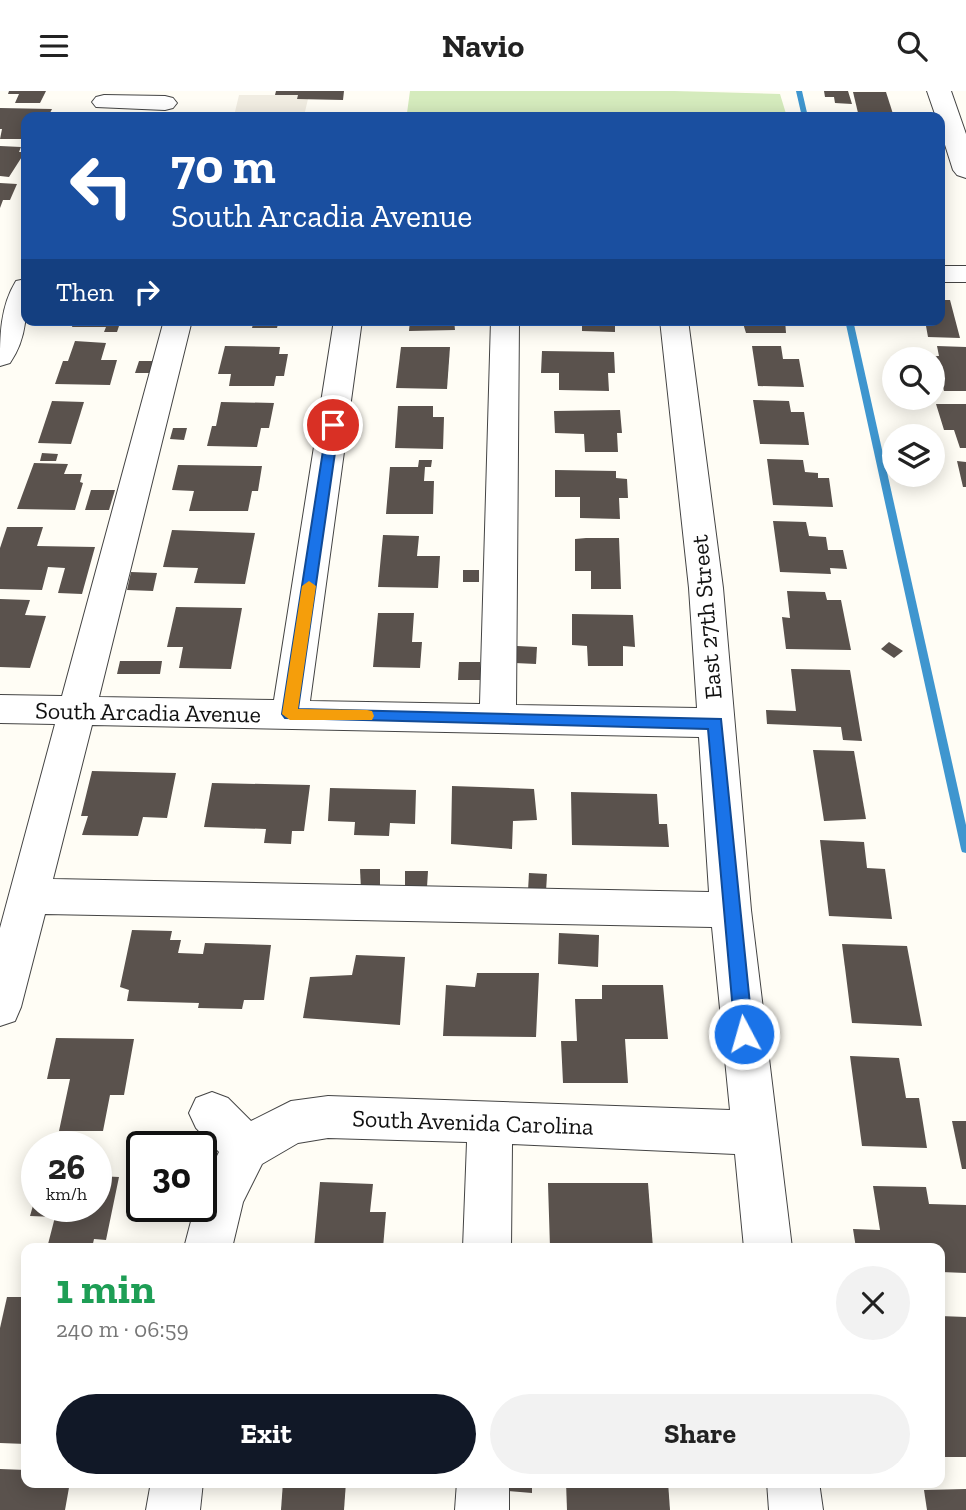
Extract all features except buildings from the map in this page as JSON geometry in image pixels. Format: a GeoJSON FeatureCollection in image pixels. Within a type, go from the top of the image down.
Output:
{"type":"FeatureCollection","features":[{"type":"Feature","properties":{"kind":"street"},"geometry":{"type":"LineString","coordinates":[[939,91],[966,170]]}},
{"type":"Feature","properties":{"kind":"street"},"geometry":{"type":"LineString","coordinates":[[103,103],[165,103]]}},
{"type":"Feature","properties":{"kind":"street"},"geometry":{"type":"LineString","coordinates":[[945,274],[966,274]]}},
{"type":"Feature","properties":{"kind":"street"},"geometry":{"type":"LineString","coordinates":[[0,358],[21,300]]}},
{"type":"Feature","properties":{"kind":"street"},"geometry":{"type":"LineString","coordinates":[[0,1007],[176,326]]}},
{"type":"Feature","properties":{"kind":"street"},"geometry":{"type":"LineString","coordinates":[[290,714],[347,326]]}},
{"type":"Feature","properties":{"kind":"street"},"geometry":{"type":"LineString","coordinates":[[498,718],[505,326]]}},
{"type":"Feature","properties":{"kind":"street","name":"East 27th Street"},"geometry":{"type":"LineString","coordinates":[[675,326],[706,588],[731,910],[767,1243]]}},
{"type":"Feature","properties":{"kind":"street","name":"South Arcadia Avenue"},"geometry":{"type":"LineString","coordinates":[[0,709],[715,723]]}},
{"type":"Feature","properties":{"kind":"street"},"geometry":{"type":"LineString","coordinates":[[29,896],[731,910]]}},
{"type":"Feature","properties":{"kind":"street"},"geometry":{"type":"LineString","coordinates":[[209,1243],[221,1197],[246,1147],[212,1113]]}},
{"type":"Feature","properties":{"kind":"street","name":"South Avenida Carolina"},"geometry":{"type":"LineString","coordinates":[[246,1147],[292,1122],[328,1117],[755,1133]]}},
{"type":"Feature","properties":{"kind":"street"},"geometry":{"type":"LineString","coordinates":[[487,1243],[490,1121]]}},
{"type":"Feature","properties":{"kind":"street"},"geometry":{"type":"LineString","coordinates":[[173,1510],[176,1488]]}},
{"type":"Feature","properties":{"kind":"street"},"geometry":{"type":"LineString","coordinates":[[482,1488],[482,1510]]}},
{"type":"Feature","properties":{"kind":"street"},"geometry":{"type":"LineString","coordinates":[[794,1488],[796,1510]]}},
{"type":"Feature","properties":{"kind":"green space"},"geometry":{"type":"Polygon","coordinates":[[[410,91],[674,91],[780,94],[785,112],[407,112],[410,91]]]}},
{"type":"Feature","properties":{"kind":"shaded area"},"geometry":{"type":"Polygon","coordinates":[[[239,95],[298,95],[297,99],[308,99],[305,112],[235,112],[239,95]]]}},
{"type":"Feature","properties":{"kind":"waterway"},"geometry":{"type":"LineString","coordinates":[[799,91],[804,112]]}},
{"type":"Feature","properties":{"kind":"waterway"},"geometry":{"type":"LineString","coordinates":[[850,326],[966,849]]}},
{"type":"Feature","properties":{"kind":"slow traffic"},"geometry":{"type":"LineString","coordinates":[[309,586],[290,714],[367,716]]}},
{"type":"Feature","properties":{"kind":"route"},"geometry":{"type":"LineString","coordinates":[[333,425],[290,714],[715,723],[744,1034]]}}]}
